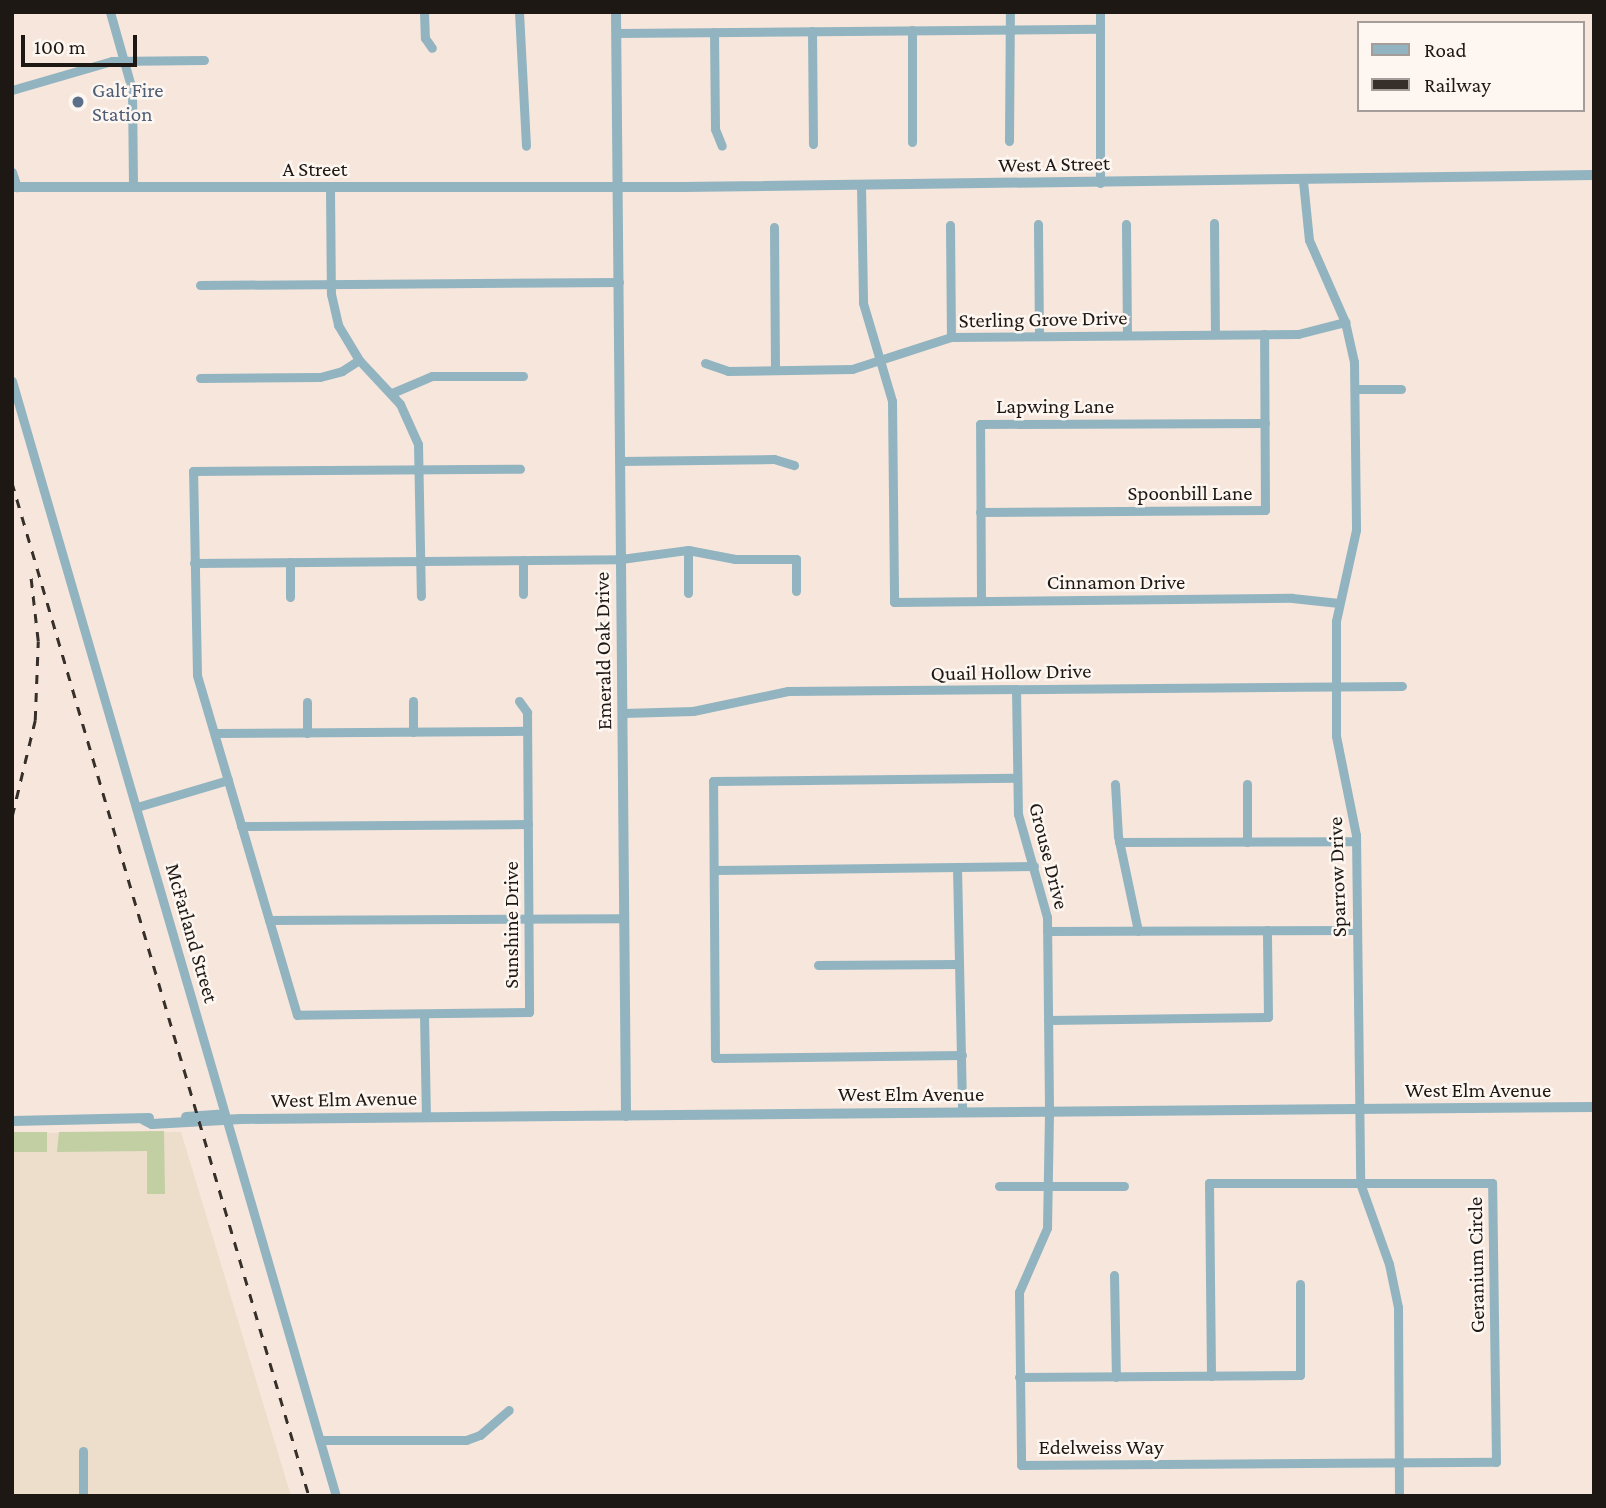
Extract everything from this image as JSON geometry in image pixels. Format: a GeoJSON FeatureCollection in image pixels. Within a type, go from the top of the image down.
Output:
{"type":"FeatureCollection","features":[{"type":"Feature","properties":{"kind":"street"},"geometry":{"type":"LineString","coordinates":[[110,12],[133,105],[133,186]]}},
{"type":"Feature","properties":{"kind":"street"},"geometry":{"type":"LineString","coordinates":[[424,12],[425,38],[432,48]]}},
{"type":"Feature","properties":{"kind":"street"},"geometry":{"type":"LineString","coordinates":[[519,12],[526,146]]}},
{"type":"Feature","properties":{"kind":"street","name":"Emerald Oak Drive"},"geometry":{"type":"LineString","coordinates":[[616,12],[626,1116]]}},
{"type":"Feature","properties":{"kind":"street"},"geometry":{"type":"LineString","coordinates":[[1009,142],[1010,12]]}},
{"type":"Feature","properties":{"kind":"street"},"geometry":{"type":"LineString","coordinates":[[1100,12],[1100,183]]}},
{"type":"Feature","properties":{"kind":"street"},"geometry":{"type":"LineString","coordinates":[[617,33],[1100,29]]}},
{"type":"Feature","properties":{"kind":"street"},"geometry":{"type":"LineString","coordinates":[[912,30],[912,142]]}},
{"type":"Feature","properties":{"kind":"street"},"geometry":{"type":"LineString","coordinates":[[812,31],[813,144]]}},
{"type":"Feature","properties":{"kind":"street"},"geometry":{"type":"LineString","coordinates":[[714,32],[715,129],[722,146]]}},
{"type":"Feature","properties":{"kind":"street"},"geometry":{"type":"LineString","coordinates":[[12,90],[124,61],[204,60]]}},
{"type":"Feature","properties":{"kind":"street"},"geometry":{"type":"LineString","coordinates":[[12,172],[14,187]]}},
{"type":"Feature","properties":{"kind":"street","name":"West A Street"},"geometry":{"type":"LineString","coordinates":[[618,186],[1303,181],[1594,175]]}},
{"type":"Feature","properties":{"kind":"street","name":"Sparrow Drive"},"geometry":{"type":"LineString","coordinates":[[1303,181],[1309,240],[1345,322],[1355,389],[1356,530],[1339,603],[1335,686],[1338,756],[1356,841],[1360,1183],[1389,1264],[1398,1307],[1399,1496]]}},
{"type":"Feature","properties":{"kind":"street"},"geometry":{"type":"LineString","coordinates":[[861,185],[863,303],[883,362]]}},
{"type":"Feature","properties":{"kind":"street","name":"A Street"},"geometry":{"type":"LineString","coordinates":[[14,187],[618,186]]}},
{"type":"Feature","properties":{"kind":"street"},"geometry":{"type":"LineString","coordinates":[[330,188],[331,284],[338,325],[359,360],[391,393],[414,431],[420,470],[421,596]]}},
{"type":"Feature","properties":{"kind":"street"},"geometry":{"type":"LineString","coordinates":[[1214,223],[1215,334]]}},
{"type":"Feature","properties":{"kind":"street"},"geometry":{"type":"LineString","coordinates":[[1038,224],[1039,336]]}},
{"type":"Feature","properties":{"kind":"street"},"geometry":{"type":"LineString","coordinates":[[1126,224],[1127,335]]}},
{"type":"Feature","properties":{"kind":"street"},"geometry":{"type":"LineString","coordinates":[[950,225],[951,338]]}},
{"type":"Feature","properties":{"kind":"street"},"geometry":{"type":"LineString","coordinates":[[774,227],[775,370]]}},
{"type":"Feature","properties":{"kind":"street"},"geometry":{"type":"LineString","coordinates":[[200,285],[619,282]]}},
{"type":"Feature","properties":{"kind":"street","name":"Sterling Grove Drive"},"geometry":{"type":"LineString","coordinates":[[705,363],[727,371],[852,369],[883,362],[951,338],[1264,334],[1312,332],[1345,322]]}},
{"type":"Feature","properties":{"kind":"street","name":"Spoonbill Lane"},"geometry":{"type":"LineString","coordinates":[[980,512],[1265,510],[1264,334]]}},
{"type":"Feature","properties":{"kind":"street"},"geometry":{"type":"LineString","coordinates":[[201,378],[320,377],[342,371],[359,360]]}},
{"type":"Feature","properties":{"kind":"street","name":"Cinnamon Drive"},"geometry":{"type":"LineString","coordinates":[[883,362],[891,401],[894,602],[1292,598],[1339,603]]}},
{"type":"Feature","properties":{"kind":"street"},"geometry":{"type":"LineString","coordinates":[[391,393],[423,378],[523,376]]}},
{"type":"Feature","properties":{"kind":"street","name":"McFarland Street"},"geometry":{"type":"LineString","coordinates":[[12,381],[337,1496]]}},
{"type":"Feature","properties":{"kind":"street"},"geometry":{"type":"LineString","coordinates":[[1355,389],[1401,389]]}},
{"type":"Feature","properties":{"kind":"street","name":"Lapwing Lane"},"geometry":{"type":"LineString","coordinates":[[981,601],[980,424],[1265,423]]}},
{"type":"Feature","properties":{"kind":"street"},"geometry":{"type":"LineString","coordinates":[[620,461],[774,459],[794,465]]}},
{"type":"Feature","properties":{"kind":"street"},"geometry":{"type":"LineString","coordinates":[[520,469],[193,471],[195,633],[201,691],[269,920],[624,918]]}},
{"type":"Feature","properties":{"kind":"street"},"geometry":{"type":"LineString","coordinates":[[194,562],[621,559],[688,550],[735,559],[796,559],[796,591]]}},
{"type":"Feature","properties":{"kind":"street"},"geometry":{"type":"LineString","coordinates":[[688,550],[688,593]]}},
{"type":"Feature","properties":{"kind":"street"},"geometry":{"type":"LineString","coordinates":[[523,560],[523,594]]}},
{"type":"Feature","properties":{"kind":"street"},"geometry":{"type":"LineString","coordinates":[[290,562],[290,597]]}},
{"type":"Feature","properties":{"kind":"street","name":"Quail Hollow Drive"},"geometry":{"type":"LineString","coordinates":[[622,713],[693,711],[775,692],[1402,686]]}},
{"type":"Feature","properties":{"kind":"street","name":"Grouse Drive"},"geometry":{"type":"LineString","coordinates":[[1016,689],[1018,814],[1034,866],[1048,931],[1049,1114]]}},
{"type":"Feature","properties":{"kind":"street"},"geometry":{"type":"LineString","coordinates":[[413,701],[413,732]]}},
{"type":"Feature","properties":{"kind":"street","name":"Sunshine Drive"},"geometry":{"type":"LineString","coordinates":[[269,920],[296,1015],[529,1012],[527,712],[519,701]]}},
{"type":"Feature","properties":{"kind":"street"},"geometry":{"type":"LineString","coordinates":[[307,702],[307,733]]}},
{"type":"Feature","properties":{"kind":"street"},"geometry":{"type":"LineString","coordinates":[[215,733],[527,731]]}},
{"type":"Feature","properties":{"kind":"street"},"geometry":{"type":"LineString","coordinates":[[962,1055],[715,1058],[713,781],[1016,778]]}},
{"type":"Feature","properties":{"kind":"street"},"geometry":{"type":"LineString","coordinates":[[137,807],[228,780]]}},
{"type":"Feature","properties":{"kind":"street"},"geometry":{"type":"LineString","coordinates":[[1115,784],[1119,842],[1138,931]]}},
{"type":"Feature","properties":{"kind":"street"},"geometry":{"type":"LineString","coordinates":[[1247,784],[1247,842]]}},
{"type":"Feature","properties":{"kind":"street"},"geometry":{"type":"LineString","coordinates":[[242,826],[528,824]]}},
{"type":"Feature","properties":{"kind":"street"},"geometry":{"type":"LineString","coordinates":[[1119,842],[1356,841]]}},
{"type":"Feature","properties":{"kind":"street"},"geometry":{"type":"LineString","coordinates":[[714,870],[1034,866]]}},
{"type":"Feature","properties":{"kind":"street"},"geometry":{"type":"LineString","coordinates":[[957,867],[962,1111]]}},
{"type":"Feature","properties":{"kind":"street"},"geometry":{"type":"LineString","coordinates":[[1048,1020],[1268,1017],[1267,930]]}},
{"type":"Feature","properties":{"kind":"street"},"geometry":{"type":"LineString","coordinates":[[1048,931],[1357,930]]}},
{"type":"Feature","properties":{"kind":"street"},"geometry":{"type":"LineString","coordinates":[[818,965],[958,964]]}},
{"type":"Feature","properties":{"kind":"street"},"geometry":{"type":"LineString","coordinates":[[424,1014],[426,1117]]}},
{"type":"Feature","properties":{"kind":"street","name":"West Elm Avenue"},"geometry":{"type":"LineString","coordinates":[[12,1121],[962,1111],[1049,1114],[1594,1107]]}},
{"type":"Feature","properties":{"kind":"street","name":"Edelweiss Way"},"geometry":{"type":"LineString","coordinates":[[1049,1114],[1047,1228],[1019,1292],[1021,1465],[1496,1462]]}},
{"type":"Feature","properties":{"kind":"street","name":"Geranium Circle"},"geometry":{"type":"LineString","coordinates":[[1211,1376],[1209,1184],[1492,1183],[1496,1462]]}},
{"type":"Feature","properties":{"kind":"street"},"geometry":{"type":"LineString","coordinates":[[999,1186],[1124,1186]]}},
{"type":"Feature","properties":{"kind":"street"},"geometry":{"type":"LineString","coordinates":[[1114,1275],[1116,1377]]}},
{"type":"Feature","properties":{"kind":"street"},"geometry":{"type":"LineString","coordinates":[[1019,1377],[1300,1375],[1300,1284]]}},
{"type":"Feature","properties":{"kind":"street"},"geometry":{"type":"LineString","coordinates":[[320,1440],[466,1440],[480,1435],[509,1410]]}},
{"type":"Feature","properties":{"kind":"street"},"geometry":{"type":"LineString","coordinates":[[83,1451],[83,1496]]}},
{"type":"Feature","properties":{"kind":"shaded area"},"geometry":{"type":"Polygon","coordinates":[[[181,1132],[291,1496],[12,1496],[12,1133],[181,1132]]]}},
{"type":"Feature","properties":{"kind":"green space"},"geometry":{"type":"Polygon","coordinates":[[[164,1131],[165,1194],[147,1194],[147,1151],[57,1152],[59,1132],[164,1131]]]}},
{"type":"Feature","properties":{"kind":"green space"},"geometry":{"type":"Polygon","coordinates":[[[12,1132],[47,1132],[47,1152],[12,1152],[12,1132]]]}},
{"type":"Feature","properties":{"kind":"railway"},"geometry":{"type":"LineString","coordinates":[[12,482],[309,1496]]}},
{"type":"Feature","properties":{"kind":"railway"},"geometry":{"type":"LineString","coordinates":[[12,816],[35,720],[38,641],[30,571]]}},
{"type":"Feature","properties":{"kind":"place","name":"Galt Fire Station"},"geometry":{"type":"Point","coordinates":[78,102]}}]}
